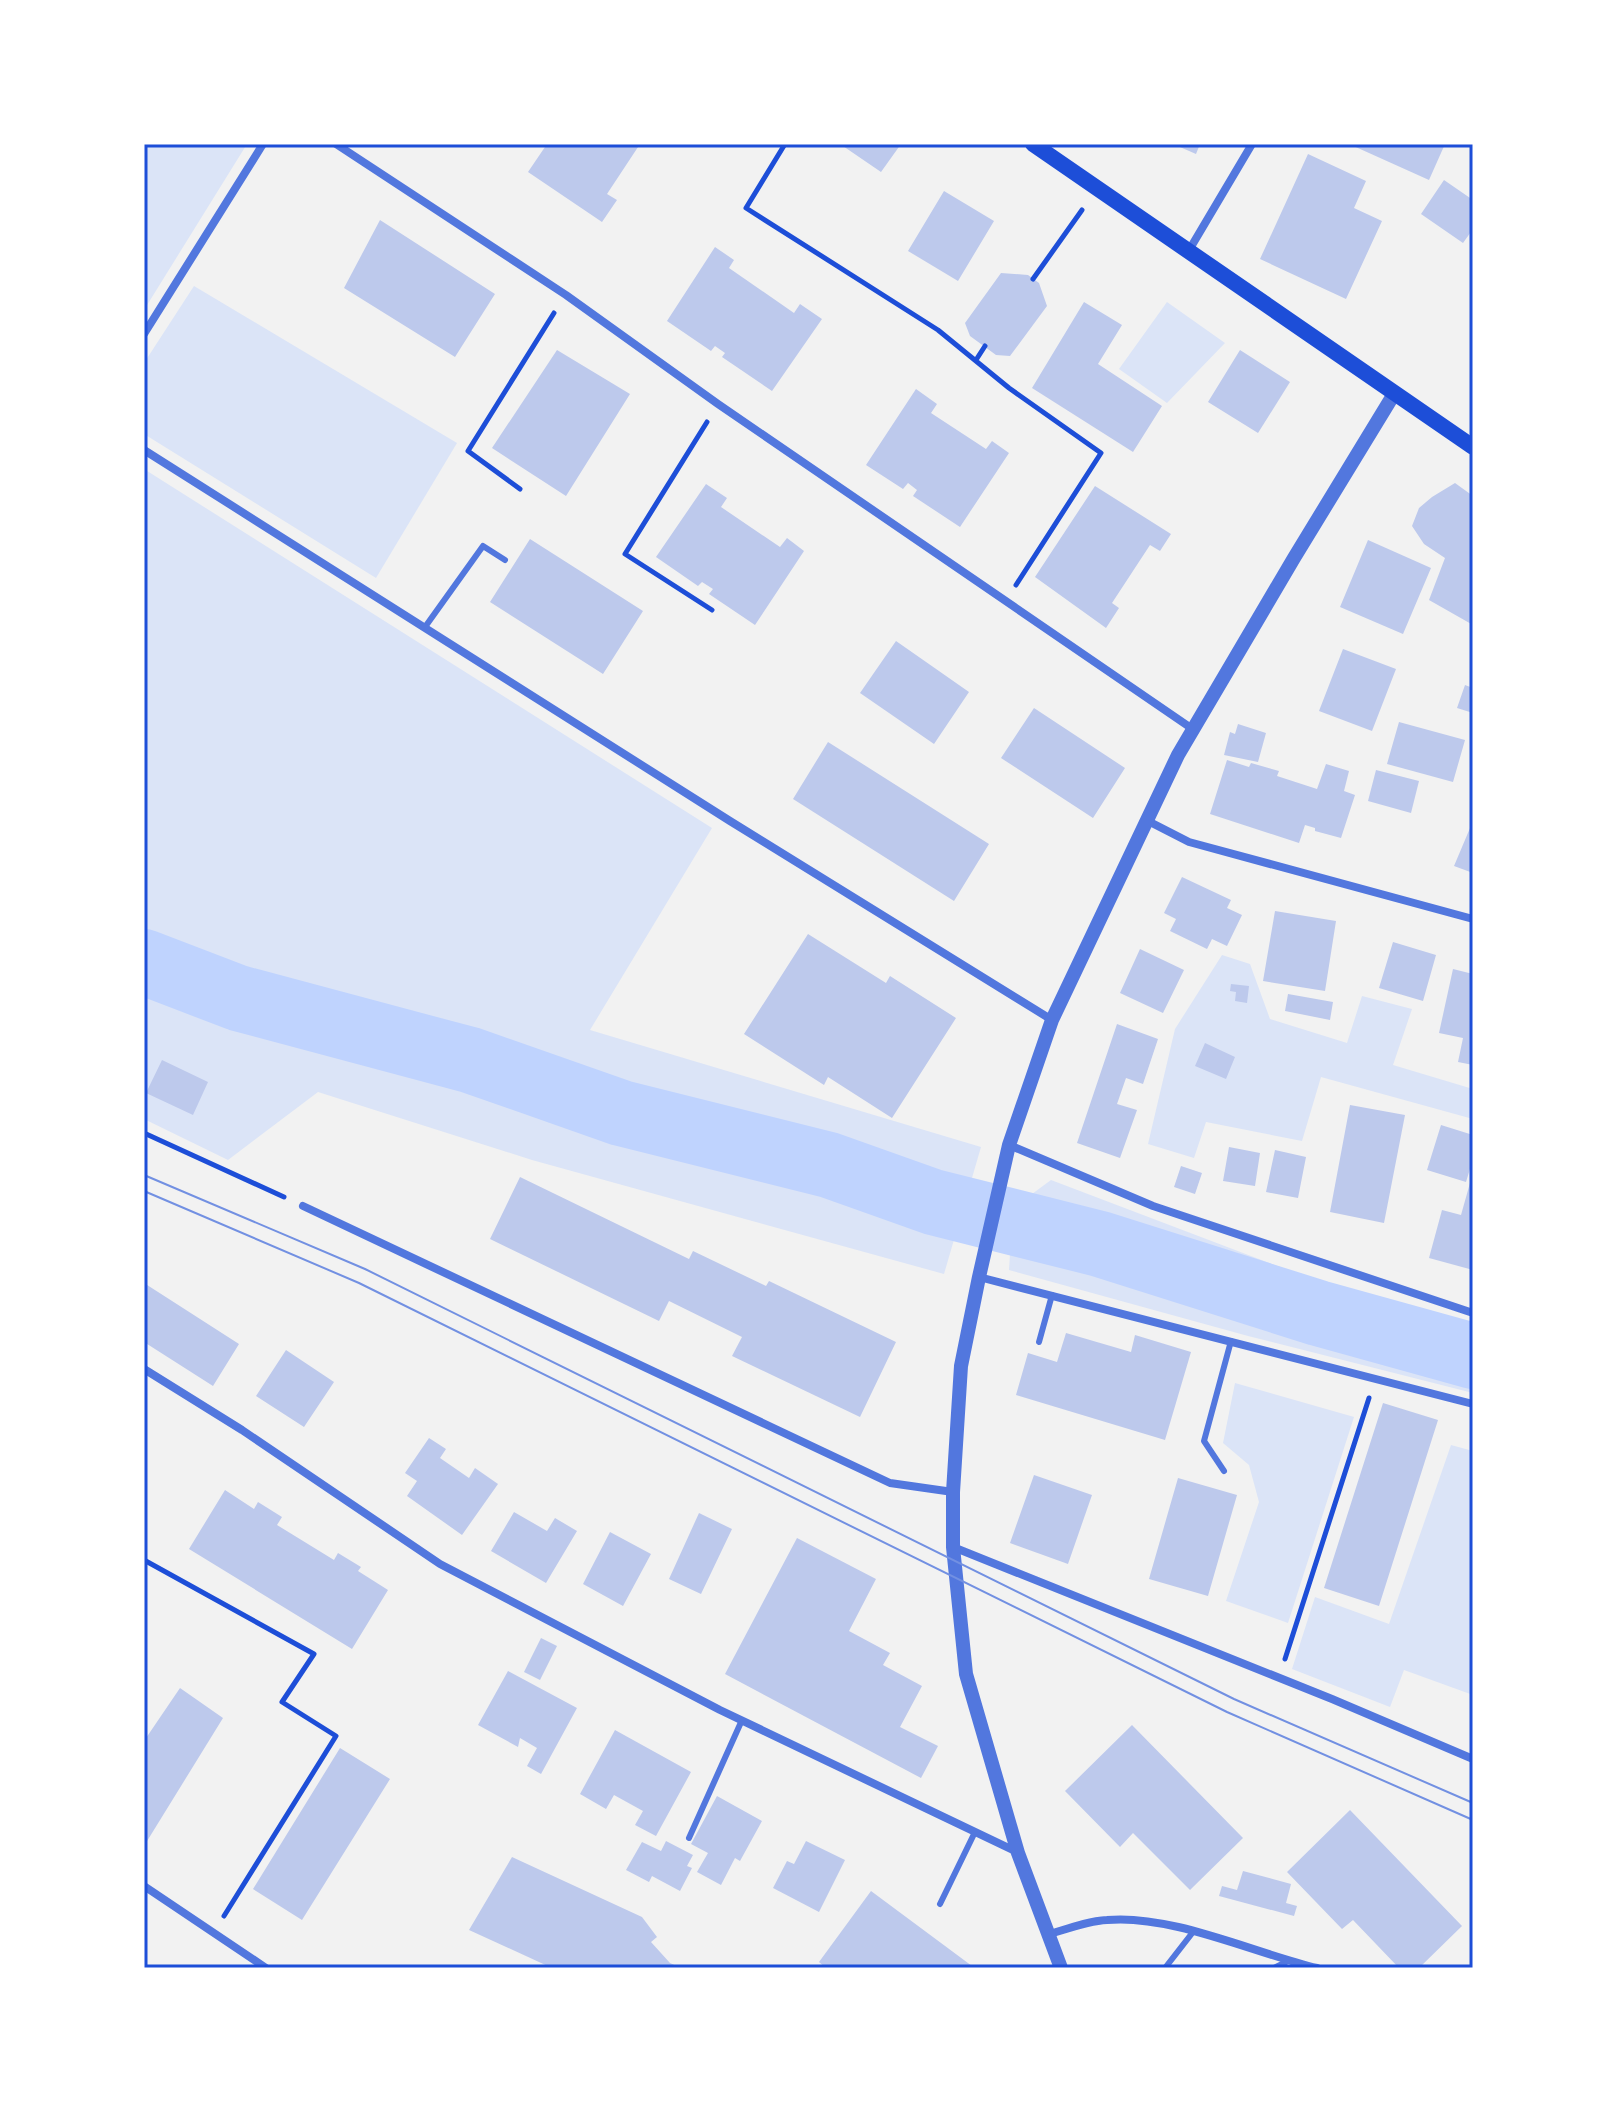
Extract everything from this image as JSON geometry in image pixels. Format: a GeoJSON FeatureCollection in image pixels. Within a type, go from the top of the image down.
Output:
{"type":"FeatureCollection","features":[{"type":"Feature","properties":{"kind":"main road"},"geometry":{"type":"LineString","coordinates":[[1033,144],[1473,447]]}},
{"type":"Feature","properties":{"kind":"street"},"geometry":{"type":"LineString","coordinates":[[144,334],[263,144]]}},
{"type":"Feature","properties":{"kind":"street"},"geometry":{"type":"LineString","coordinates":[[336,144],[566,295],[718,404],[1194,730]]}},
{"type":"Feature","properties":{"kind":"street"},"geometry":{"type":"LineString","coordinates":[[1188,252],[1252,144]]}},
{"type":"Feature","properties":{"kind":"street"},"geometry":{"type":"LineString","coordinates":[[1061,1968],[1018,1853],[966,1674],[953,1547],[953,1492],[961,1366],[979,1277],[1009,1145],[1052,1020],[1178,755],[1394,394]]}},
{"type":"Feature","properties":{"kind":"street"},"geometry":{"type":"LineString","coordinates":[[144,450],[730,821],[1052,1020]]}},
{"type":"Feature","properties":{"kind":"street"},"geometry":{"type":"LineString","coordinates":[[1146,820],[1189,842],[1473,919]]}},
{"type":"Feature","properties":{"kind":"street"},"geometry":{"type":"LineString","coordinates":[[1009,1145],[1153,1206],[1473,1313]]}},
{"type":"Feature","properties":{"kind":"street"},"geometry":{"type":"LineString","coordinates":[[303,1206],[890,1483],[953,1492]]}},
{"type":"Feature","properties":{"kind":"street"},"geometry":{"type":"LineString","coordinates":[[979,1277],[1473,1404]]}},
{"type":"Feature","properties":{"kind":"street"},"geometry":{"type":"LineString","coordinates":[[144,1370],[242,1430],[440,1564],[742,1720],[1018,1853]]}},
{"type":"Feature","properties":{"kind":"street"},"geometry":{"type":"LineString","coordinates":[[953,1547],[1473,1759]]}},
{"type":"Feature","properties":{"kind":"street"},"geometry":{"type":"LineString","coordinates":[[144,1886],[266,1968]]}},
{"type":"Feature","properties":{"kind":"street"},"geometry":{"type":"LineString","coordinates":[[1047,1935],[1107,1920],[1150,1923],[1193,1932],[1317,1968]]}},
{"type":"Feature","properties":{"kind":"lane"},"geometry":{"type":"LineString","coordinates":[[425,627],[483,546],[505,560]]}},
{"type":"Feature","properties":{"kind":"lane"},"geometry":{"type":"LineString","coordinates":[[1039,1342],[1052,1295]]}},
{"type":"Feature","properties":{"kind":"lane"},"geometry":{"type":"LineString","coordinates":[[1224,1471],[1204,1441],[1231,1341]]}},
{"type":"Feature","properties":{"kind":"lane"},"geometry":{"type":"LineString","coordinates":[[689,1838],[742,1720]]}},
{"type":"Feature","properties":{"kind":"lane"},"geometry":{"type":"LineString","coordinates":[[940,1904],[975,1832]]}},
{"type":"Feature","properties":{"kind":"lane"},"geometry":{"type":"LineString","coordinates":[[1165,1968],[1193,1932]]}},
{"type":"Feature","properties":{"kind":"lane"},"geometry":{"type":"LineString","coordinates":[[1274,1968],[1288,1961]]}},
{"type":"Feature","properties":{"kind":"path"},"geometry":{"type":"LineString","coordinates":[[785,144],[746,208],[938,330],[1009,388],[1101,453],[1006,602]]}},
{"type":"Feature","properties":{"kind":"path"},"geometry":{"type":"LineString","coordinates":[[1033,279],[1096,189]]}},
{"type":"Feature","properties":{"kind":"path"},"geometry":{"type":"LineString","coordinates":[[520,489],[468,451],[566,295]]}},
{"type":"Feature","properties":{"kind":"path"},"geometry":{"type":"LineString","coordinates":[[976,360],[985,346]]}},
{"type":"Feature","properties":{"kind":"path"},"geometry":{"type":"LineString","coordinates":[[712,610],[625,554],[718,404]]}},
{"type":"Feature","properties":{"kind":"path"},"geometry":{"type":"LineString","coordinates":[[144,1133],[303,1206]]}},
{"type":"Feature","properties":{"kind":"path"},"geometry":{"type":"LineString","coordinates":[[1279,1678],[1376,1378]]}},
{"type":"Feature","properties":{"kind":"path"},"geometry":{"type":"LineString","coordinates":[[144,1560],[314,1654],[282,1702],[336,1736],[214,1933]]}},
{"type":"Feature","properties":{"kind":"shaded area"},"geometry":{"type":"Polygon","coordinates":[[[144,144],[247,144],[144,310],[144,144]]]}},
{"type":"Feature","properties":{"kind":"shaded area"},"geometry":{"type":"Polygon","coordinates":[[[194,286],[457,443],[376,578],[144,434],[144,363],[194,286]]]}},
{"type":"Feature","properties":{"kind":"shaded area"},"geometry":{"type":"Polygon","coordinates":[[[1167,302],[1225,343],[1167,403],[1119,369],[1167,302]]]}},
{"type":"Feature","properties":{"kind":"shaded area"},"geometry":{"type":"Polygon","coordinates":[[[144,469],[712,828],[590,1030],[981,1147],[944,1274],[532,1160],[318,1092],[228,1160],[144,1119],[144,469]]]}},
{"type":"Feature","properties":{"kind":"shaded area"},"geometry":{"type":"Polygon","coordinates":[[[1222,955],[1250,964],[1270,1019],[1347,1043],[1362,996],[1412,1009],[1393,1065],[1473,1089],[1473,1119],[1321,1077],[1302,1141],[1206,1122],[1194,1158],[1148,1144],[1175,1029],[1222,955]]]}},
{"type":"Feature","properties":{"kind":"shaded area"},"geometry":{"type":"Polygon","coordinates":[[[1051,1180],[1288,1270],[1473,1329],[1473,1393],[1248,1336],[1009,1270],[1013,1208],[1051,1180]]]}},
{"type":"Feature","properties":{"kind":"shaded area"},"geometry":{"type":"Polygon","coordinates":[[[1235,1383],[1354,1417],[1288,1623],[1226,1601],[1259,1502],[1249,1465],[1223,1443],[1235,1383]]]}},
{"type":"Feature","properties":{"kind":"shaded area"},"geometry":{"type":"Polygon","coordinates":[[[1451,1445],[1473,1451],[1473,1695],[1404,1670],[1390,1707],[1292,1669],[1315,1597],[1389,1624],[1451,1445]]]}},
{"type":"Feature","properties":{"kind":"building"},"geometry":{"type":"Polygon","coordinates":[[[547,144],[640,144],[607,194],[617,200],[602,222],[528,172],[547,144]]]}},
{"type":"Feature","properties":{"kind":"building"},"geometry":{"type":"Polygon","coordinates":[[[840,144],[901,144],[881,172],[840,144]]]}},
{"type":"Feature","properties":{"kind":"building"},"geometry":{"type":"Polygon","coordinates":[[[1173,144],[1200,144],[1196,154],[1173,144]]]}},
{"type":"Feature","properties":{"kind":"building"},"geometry":{"type":"Polygon","coordinates":[[[1349,144],[1445,144],[1429,180],[1349,144]]]}},
{"type":"Feature","properties":{"kind":"building"},"geometry":{"type":"Polygon","coordinates":[[[1308,154],[1366,181],[1354,208],[1382,221],[1346,299],[1260,259],[1308,154]]]}},
{"type":"Feature","properties":{"kind":"building"},"geometry":{"type":"Polygon","coordinates":[[[1444,180],[1473,200],[1473,229],[1463,243],[1421,214],[1444,180]]]}},
{"type":"Feature","properties":{"kind":"building"},"geometry":{"type":"Polygon","coordinates":[[[944,191],[994,221],[958,281],[908,251],[944,191]]]}},
{"type":"Feature","properties":{"kind":"building"},"geometry":{"type":"Polygon","coordinates":[[[380,220],[495,294],[455,357],[344,288],[380,220]]]}},
{"type":"Feature","properties":{"kind":"building"},"geometry":{"type":"Polygon","coordinates":[[[715,247],[734,260],[729,268],[794,313],[800,304],[822,319],[772,391],[722,357],[725,353],[715,346],[711,351],[667,321],[715,247]]]}},
{"type":"Feature","properties":{"kind":"building"},"geometry":{"type":"Polygon","coordinates":[[[1001,273],[1028,275],[1039,283],[1047,306],[1010,356],[996,355],[970,336],[965,323],[1001,273]]]}},
{"type":"Feature","properties":{"kind":"building"},"geometry":{"type":"Polygon","coordinates":[[[1084,302],[1122,325],[1098,364],[1162,406],[1133,452],[1032,388],[1084,302]]]}},
{"type":"Feature","properties":{"kind":"building"},"geometry":{"type":"Polygon","coordinates":[[[557,350],[630,394],[566,496],[492,448],[557,350]]]}},
{"type":"Feature","properties":{"kind":"building"},"geometry":{"type":"Polygon","coordinates":[[[1240,350],[1290,382],[1258,433],[1208,402],[1240,350]]]}},
{"type":"Feature","properties":{"kind":"building"},"geometry":{"type":"Polygon","coordinates":[[[916,389],[937,404],[931,413],[986,449],[992,441],[1009,453],[960,527],[913,496],[917,490],[908,483],[903,489],[866,465],[916,389]]]}},
{"type":"Feature","properties":{"kind":"building"},"geometry":{"type":"Polygon","coordinates":[[[1455,483],[1473,496],[1473,625],[1429,600],[1445,558],[1424,544],[1412,526],[1419,508],[1455,483]]]}},
{"type":"Feature","properties":{"kind":"building"},"geometry":{"type":"Polygon","coordinates":[[[706,484],[727,498],[721,507],[780,547],[787,538],[804,551],[755,625],[709,594],[713,589],[702,582],[698,586],[656,557],[706,484]]]}},
{"type":"Feature","properties":{"kind":"building"},"geometry":{"type":"Polygon","coordinates":[[[1095,486],[1171,534],[1160,551],[1150,545],[1112,603],[1119,608],[1106,628],[1035,577],[1095,486]]]}},
{"type":"Feature","properties":{"kind":"building"},"geometry":{"type":"Polygon","coordinates":[[[530,539],[643,611],[603,674],[490,602],[530,539]]]}},
{"type":"Feature","properties":{"kind":"building"},"geometry":{"type":"Polygon","coordinates":[[[1368,540],[1431,568],[1403,634],[1340,607],[1368,540]]]}},
{"type":"Feature","properties":{"kind":"building"},"geometry":{"type":"Polygon","coordinates":[[[896,641],[969,692],[934,744],[860,693],[896,641]]]}},
{"type":"Feature","properties":{"kind":"building"},"geometry":{"type":"Polygon","coordinates":[[[1343,649],[1396,669],[1372,731],[1319,711],[1343,649]]]}},
{"type":"Feature","properties":{"kind":"building"},"geometry":{"type":"Polygon","coordinates":[[[1465,685],[1473,688],[1473,713],[1457,708],[1465,685]]]}},
{"type":"Feature","properties":{"kind":"building"},"geometry":{"type":"Polygon","coordinates":[[[1034,708],[1125,768],[1093,818],[1001,758],[1034,708]]]}},
{"type":"Feature","properties":{"kind":"building"},"geometry":{"type":"Polygon","coordinates":[[[1399,722],[1465,740],[1453,782],[1387,764],[1399,722]]]}},
{"type":"Feature","properties":{"kind":"building"},"geometry":{"type":"Polygon","coordinates":[[[1238,724],[1266,733],[1258,762],[1224,755],[1230,732],[1235,734],[1238,724]]]}},
{"type":"Feature","properties":{"kind":"building"},"geometry":{"type":"Polygon","coordinates":[[[828,742],[989,844],[954,901],[793,799],[828,742]]]}},
{"type":"Feature","properties":{"kind":"building"},"geometry":{"type":"Polygon","coordinates":[[[1227,760],[1279,771],[1277,776],[1317,789],[1326,764],[1349,771],[1344,791],[1355,795],[1341,838],[1305,825],[1299,843],[1210,814],[1227,760]]]}},
{"type":"Feature","properties":{"kind":"building"},"geometry":{"type":"Polygon","coordinates":[[[1376,770],[1419,781],[1411,813],[1368,801],[1376,770]]]}},
{"type":"Feature","properties":{"kind":"building"},"geometry":{"type":"Polygon","coordinates":[[[1473,821],[1473,873],[1454,866],[1473,821]]]}},
{"type":"Feature","properties":{"kind":"building"},"geometry":{"type":"Polygon","coordinates":[[[1182,877],[1231,900],[1227,908],[1242,915],[1227,946],[1212,939],[1207,949],[1170,931],[1176,919],[1164,913],[1182,877]]]}},
{"type":"Feature","properties":{"kind":"building"},"geometry":{"type":"Polygon","coordinates":[[[1275,911],[1336,921],[1325,991],[1263,981],[1275,911]]]}},
{"type":"Feature","properties":{"kind":"building"},"geometry":{"type":"Polygon","coordinates":[[[808,934],[886,983],[890,976],[956,1018],[892,1118],[828,1077],[824,1085],[744,1034],[808,934]]]}},
{"type":"Feature","properties":{"kind":"building"},"geometry":{"type":"Polygon","coordinates":[[[1393,942],[1436,955],[1423,1001],[1379,988],[1393,942]]]}},
{"type":"Feature","properties":{"kind":"building"},"geometry":{"type":"Polygon","coordinates":[[[1140,949],[1184,970],[1163,1013],[1120,993],[1140,949]]]}},
{"type":"Feature","properties":{"kind":"building"},"geometry":{"type":"Polygon","coordinates":[[[1453,969],[1473,974],[1473,1065],[1458,1062],[1463,1038],[1439,1033],[1453,969]]]}},
{"type":"Feature","properties":{"kind":"building"},"geometry":{"type":"Polygon","coordinates":[[[1231,984],[1249,986],[1247,1003],[1235,1001],[1236,992],[1230,991],[1231,984]]]}},
{"type":"Feature","properties":{"kind":"building"},"geometry":{"type":"Polygon","coordinates":[[[1288,994],[1333,1002],[1330,1020],[1285,1011],[1288,994]]]}},
{"type":"Feature","properties":{"kind":"building"},"geometry":{"type":"Polygon","coordinates":[[[1117,1024],[1158,1039],[1143,1084],[1126,1078],[1117,1104],[1137,1110],[1120,1158],[1077,1143],[1117,1024]]]}},
{"type":"Feature","properties":{"kind":"building"},"geometry":{"type":"Polygon","coordinates":[[[1205,1043],[1235,1057],[1226,1079],[1195,1066],[1205,1043]]]}},
{"type":"Feature","properties":{"kind":"building"},"geometry":{"type":"Polygon","coordinates":[[[162,1060],[208,1082],[193,1115],[146,1093],[162,1060]]]}},
{"type":"Feature","properties":{"kind":"building"},"geometry":{"type":"Polygon","coordinates":[[[1350,1105],[1405,1115],[1384,1223],[1330,1212],[1350,1105]]]}},
{"type":"Feature","properties":{"kind":"building"},"geometry":{"type":"Polygon","coordinates":[[[1441,1125],[1473,1135],[1473,1159],[1466,1182],[1427,1170],[1441,1125]]]}},
{"type":"Feature","properties":{"kind":"building"},"geometry":{"type":"Polygon","coordinates":[[[1229,1147],[1260,1153],[1255,1186],[1223,1181],[1229,1147]]]}},
{"type":"Feature","properties":{"kind":"building"},"geometry":{"type":"Polygon","coordinates":[[[1275,1150],[1306,1157],[1298,1198],[1266,1192],[1275,1150]]]}},
{"type":"Feature","properties":{"kind":"building"},"geometry":{"type":"Polygon","coordinates":[[[1181,1166],[1202,1173],[1195,1194],[1174,1187],[1181,1166]]]}},
{"type":"Feature","properties":{"kind":"building"},"geometry":{"type":"Polygon","coordinates":[[[520,1177],[689,1259],[693,1251],[766,1286],[769,1281],[896,1342],[860,1417],[732,1356],[742,1337],[669,1301],[659,1321],[490,1239],[520,1177]]]}},
{"type":"Feature","properties":{"kind":"building"},"geometry":{"type":"Polygon","coordinates":[[[1470,1183],[1473,1184],[1473,1270],[1429,1258],[1442,1210],[1461,1215],[1470,1183]]]}},
{"type":"Feature","properties":{"kind":"building"},"geometry":{"type":"Polygon","coordinates":[[[144,1283],[239,1344],[213,1386],[144,1342],[144,1283]]]}},
{"type":"Feature","properties":{"kind":"building"},"geometry":{"type":"Polygon","coordinates":[[[1066,1333],[1131,1352],[1135,1335],[1191,1352],[1165,1440],[1016,1395],[1028,1353],[1057,1362],[1066,1333]]]}},
{"type":"Feature","properties":{"kind":"building"},"geometry":{"type":"Polygon","coordinates":[[[286,1350],[334,1382],[304,1427],[256,1396],[286,1350]]]}},
{"type":"Feature","properties":{"kind":"building"},"geometry":{"type":"Polygon","coordinates":[[[1383,1403],[1438,1420],[1379,1606],[1324,1588],[1383,1403]]]}},
{"type":"Feature","properties":{"kind":"building"},"geometry":{"type":"Polygon","coordinates":[[[429,1438],[446,1449],[440,1458],[469,1478],[475,1468],[498,1484],[462,1535],[407,1496],[417,1481],[405,1473],[429,1438]]]}},
{"type":"Feature","properties":{"kind":"building"},"geometry":{"type":"Polygon","coordinates":[[[1034,1475],[1092,1495],[1068,1564],[1010,1543],[1034,1475]]]}},
{"type":"Feature","properties":{"kind":"building"},"geometry":{"type":"Polygon","coordinates":[[[1178,1478],[1237,1495],[1208,1596],[1149,1579],[1178,1478]]]}},
{"type":"Feature","properties":{"kind":"building"},"geometry":{"type":"Polygon","coordinates":[[[225,1490],[254,1509],[258,1502],[282,1517],[277,1525],[334,1560],[338,1553],[361,1567],[358,1571],[388,1590],[352,1649],[189,1549],[225,1490]]]}},
{"type":"Feature","properties":{"kind":"building"},"geometry":{"type":"Polygon","coordinates":[[[514,1512],[547,1531],[555,1518],[577,1531],[546,1583],[491,1551],[514,1512]]]}},
{"type":"Feature","properties":{"kind":"building"},"geometry":{"type":"Polygon","coordinates":[[[699,1513],[732,1529],[701,1594],[669,1579],[699,1513]]]}},
{"type":"Feature","properties":{"kind":"building"},"geometry":{"type":"Polygon","coordinates":[[[610,1532],[651,1554],[623,1606],[583,1584],[610,1532]]]}},
{"type":"Feature","properties":{"kind":"building"},"geometry":{"type":"Polygon","coordinates":[[[797,1538],[876,1579],[849,1631],[890,1653],[883,1665],[922,1686],[900,1727],[938,1746],[921,1778],[725,1674],[797,1538]]]}},
{"type":"Feature","properties":{"kind":"building"},"geometry":{"type":"Polygon","coordinates":[[[541,1638],[557,1646],[540,1680],[524,1672],[541,1638]]]}},
{"type":"Feature","properties":{"kind":"building"},"geometry":{"type":"Polygon","coordinates":[[[508,1671],[577,1708],[541,1774],[527,1766],[537,1748],[520,1738],[518,1747],[478,1725],[508,1671]]]}},
{"type":"Feature","properties":{"kind":"building"},"geometry":{"type":"Polygon","coordinates":[[[180,1688],[223,1718],[144,1846],[144,1741],[180,1688]]]}},
{"type":"Feature","properties":{"kind":"building"},"geometry":{"type":"Polygon","coordinates":[[[1132,1725],[1243,1838],[1190,1890],[1133,1833],[1120,1847],[1065,1791],[1132,1725]]]}},
{"type":"Feature","properties":{"kind":"building"},"geometry":{"type":"Polygon","coordinates":[[[615,1730],[691,1772],[656,1836],[635,1825],[643,1811],[614,1795],[606,1809],[580,1794],[615,1730]]]}},
{"type":"Feature","properties":{"kind":"building"},"geometry":{"type":"Polygon","coordinates":[[[340,1748],[390,1779],[302,1920],[253,1889],[340,1748]]]}},
{"type":"Feature","properties":{"kind":"building"},"geometry":{"type":"Polygon","coordinates":[[[717,1796],[762,1821],[740,1861],[735,1858],[721,1885],[697,1872],[708,1853],[691,1844],[717,1796]]]}},
{"type":"Feature","properties":{"kind":"building"},"geometry":{"type":"Polygon","coordinates":[[[1350,1810],[1462,1926],[1419,1968],[1399,1968],[1353,1920],[1342,1929],[1287,1872],[1350,1810]]]}},
{"type":"Feature","properties":{"kind":"building"},"geometry":{"type":"Polygon","coordinates":[[[666,1841],[693,1855],[687,1866],[692,1868],[680,1891],[652,1876],[649,1882],[626,1870],[642,1842],[661,1851],[666,1841]]]}},
{"type":"Feature","properties":{"kind":"building"},"geometry":{"type":"Polygon","coordinates":[[[806,1841],[845,1860],[819,1912],[773,1888],[787,1861],[794,1864],[806,1841]]]}},
{"type":"Feature","properties":{"kind":"building"},"geometry":{"type":"Polygon","coordinates":[[[512,1857],[642,1917],[657,1937],[651,1942],[670,1963],[681,1968],[552,1968],[469,1930],[512,1857]]]}},
{"type":"Feature","properties":{"kind":"building"},"geometry":{"type":"Polygon","coordinates":[[[1243,1871],[1291,1884],[1286,1903],[1297,1906],[1294,1916],[1219,1896],[1222,1886],[1237,1890],[1243,1871]]]}},
{"type":"Feature","properties":{"kind":"building"},"geometry":{"type":"Polygon","coordinates":[[[871,1891],[972,1966],[826,1968],[819,1962],[871,1891]]]}},
{"type":"Feature","properties":{"kind":"waterway"},"geometry":{"type":"LineString","coordinates":[[144,962],[238,998],[470,1060],[621,1113],[829,1165],[933,1202],[1100,1244],[1318,1313],[1473,1356]]}},
{"type":"Feature","properties":{"kind":"tram line"},"geometry":{"type":"LineString","coordinates":[[144,1175],[365,1269],[1234,1699],[1473,1803]]}},
{"type":"Feature","properties":{"kind":"tram line"},"geometry":{"type":"LineString","coordinates":[[144,1191],[359,1283],[1227,1712],[1473,1820]]}}]}
